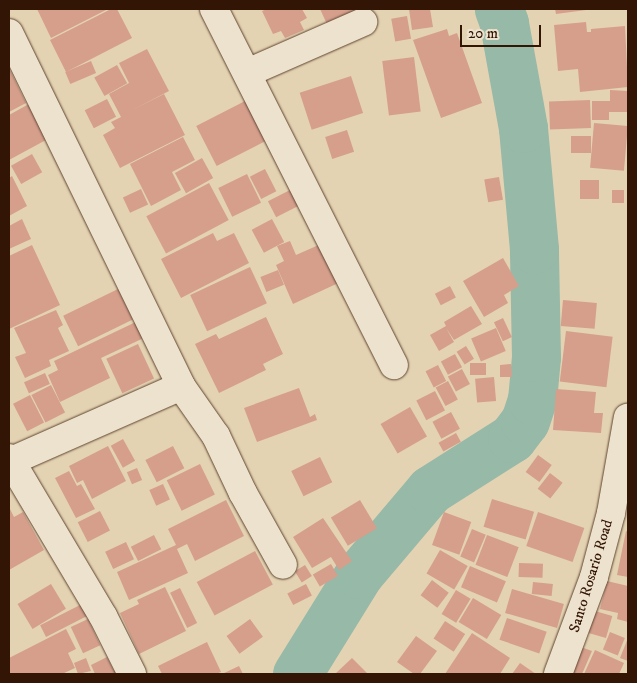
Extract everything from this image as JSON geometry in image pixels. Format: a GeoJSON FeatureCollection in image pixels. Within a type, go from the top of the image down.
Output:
{"type":"FeatureCollection","features":[{"type":"Feature","properties":{"kind":"street"},"geometry":{"type":"LineString","coordinates":[[214,9],[394,365]]}},
{"type":"Feature","properties":{"kind":"street"},"geometry":{"type":"LineString","coordinates":[[247,73],[363,22]]}},
{"type":"Feature","properties":{"kind":"street"},"geometry":{"type":"LineString","coordinates":[[9,33],[181,386],[216,436],[243,493],[283,564]]}},
{"type":"Feature","properties":{"kind":"street"},"geometry":{"type":"LineString","coordinates":[[132,674],[103,616],[9,461],[181,386]]}},
{"type":"Feature","properties":{"kind":"street","name":"Santo Rosario Road"},"geometry":{"type":"LineString","coordinates":[[558,674],[594,577],[611,514],[628,417]]}},
{"type":"Feature","properties":{"kind":"building"},"geometry":{"type":"Polygon","coordinates":[[[37,9],[108,9],[51,38],[37,9]]]}},
{"type":"Feature","properties":{"kind":"building"},"geometry":{"type":"Polygon","coordinates":[[[111,9],[117,9],[132,38],[66,72],[50,40],[111,9]]]}},
{"type":"Feature","properties":{"kind":"building"},"geometry":{"type":"Polygon","coordinates":[[[267,9],[302,9],[307,18],[300,22],[304,30],[285,38],[281,31],[273,34],[262,11],[267,9]]]}},
{"type":"Feature","properties":{"kind":"building"},"geometry":{"type":"Polygon","coordinates":[[[320,9],[359,9],[364,20],[332,35],[320,9]]]}},
{"type":"Feature","properties":{"kind":"building"},"geometry":{"type":"Polygon","coordinates":[[[409,9],[430,9],[433,27],[412,30],[409,9]]]}},
{"type":"Feature","properties":{"kind":"building"},"geometry":{"type":"Polygon","coordinates":[[[555,9],[586,9],[586,10],[556,14],[555,9]]]}},
{"type":"Feature","properties":{"kind":"building"},"geometry":{"type":"Polygon","coordinates":[[[407,16],[411,39],[395,41],[391,19],[407,16]]]}},
{"type":"Feature","properties":{"kind":"building"},"geometry":{"type":"Polygon","coordinates":[[[586,22],[587,32],[591,32],[591,29],[625,26],[628,87],[580,92],[578,69],[558,71],[554,25],[586,22]]]}},
{"type":"Feature","properties":{"kind":"building"},"geometry":{"type":"Polygon","coordinates":[[[447,29],[449,36],[457,33],[482,103],[441,118],[413,40],[447,29]]]}},
{"type":"Feature","properties":{"kind":"building"},"geometry":{"type":"Polygon","coordinates":[[[147,49],[169,91],[132,110],[164,94],[185,135],[120,168],[103,135],[115,128],[111,122],[121,117],[109,94],[129,83],[119,63],[147,49]]]}},
{"type":"Feature","properties":{"kind":"building"},"geometry":{"type":"Polygon","coordinates":[[[414,57],[421,112],[389,115],[382,61],[414,57]]]}},
{"type":"Feature","properties":{"kind":"building"},"geometry":{"type":"Polygon","coordinates":[[[91,61],[96,73],[70,84],[65,72],[91,61]]]}},
{"type":"Feature","properties":{"kind":"building"},"geometry":{"type":"Polygon","coordinates":[[[117,65],[127,83],[104,96],[94,78],[117,65]]]}},
{"type":"Feature","properties":{"kind":"building"},"geometry":{"type":"Polygon","coordinates":[[[9,68],[26,103],[9,112],[9,68]]]}},
{"type":"Feature","properties":{"kind":"building"},"geometry":{"type":"Polygon","coordinates":[[[351,76],[363,113],[312,130],[300,93],[351,76]]]}},
{"type":"Feature","properties":{"kind":"building"},"geometry":{"type":"Polygon","coordinates":[[[610,90],[628,91],[628,112],[609,112],[609,120],[592,120],[592,101],[610,101],[610,90]]]}},
{"type":"Feature","properties":{"kind":"building"},"geometry":{"type":"Polygon","coordinates":[[[38,99],[57,134],[9,160],[9,115],[38,99]]]}},
{"type":"Feature","properties":{"kind":"building"},"geometry":{"type":"Polygon","coordinates":[[[107,99],[116,117],[94,128],[85,110],[107,99]]]}},
{"type":"Feature","properties":{"kind":"building"},"geometry":{"type":"Polygon","coordinates":[[[247,100],[267,140],[217,166],[196,126],[247,100]]]}},
{"type":"Feature","properties":{"kind":"building"},"geometry":{"type":"Polygon","coordinates":[[[590,100],[591,128],[550,129],[549,101],[590,100]]]}},
{"type":"Feature","properties":{"kind":"building"},"geometry":{"type":"Polygon","coordinates":[[[594,123],[628,126],[624,171],[590,168],[594,123]]]}},
{"type":"Feature","properties":{"kind":"building"},"geometry":{"type":"Polygon","coordinates":[[[347,130],[354,152],[332,159],[325,137],[347,130]]]}},
{"type":"Feature","properties":{"kind":"building"},"geometry":{"type":"Polygon","coordinates":[[[571,136],[591,136],[591,153],[571,153],[571,136]]]}},
{"type":"Feature","properties":{"kind":"building"},"geometry":{"type":"Polygon","coordinates":[[[183,137],[195,160],[172,172],[181,190],[151,206],[130,164],[183,137]]]}},
{"type":"Feature","properties":{"kind":"building"},"geometry":{"type":"Polygon","coordinates":[[[32,154],[42,172],[21,184],[11,166],[32,154]]]}},
{"type":"Feature","properties":{"kind":"building"},"geometry":{"type":"Polygon","coordinates":[[[202,158],[213,178],[186,193],[175,173],[202,158]]]}},
{"type":"Feature","properties":{"kind":"building"},"geometry":{"type":"Polygon","coordinates":[[[265,169],[276,191],[261,199],[250,177],[265,169]]]}},
{"type":"Feature","properties":{"kind":"building"},"geometry":{"type":"Polygon","coordinates":[[[247,174],[261,203],[232,217],[218,188],[247,174]]]}},
{"type":"Feature","properties":{"kind":"building"},"geometry":{"type":"Polygon","coordinates":[[[12,176],[27,206],[9,216],[9,178],[12,176]]]}},
{"type":"Feature","properties":{"kind":"building"},"geometry":{"type":"Polygon","coordinates":[[[499,177],[503,200],[488,202],[484,180],[499,177]]]}},
{"type":"Feature","properties":{"kind":"building"},"geometry":{"type":"Polygon","coordinates":[[[580,180],[599,180],[599,199],[580,199],[580,180]]]}},
{"type":"Feature","properties":{"kind":"building"},"geometry":{"type":"Polygon","coordinates":[[[209,183],[229,220],[166,253],[146,216],[209,183]]]}},
{"type":"Feature","properties":{"kind":"building"},"geometry":{"type":"Polygon","coordinates":[[[141,189],[148,204],[130,213],[123,197],[141,189]]]}},
{"type":"Feature","properties":{"kind":"building"},"geometry":{"type":"Polygon","coordinates":[[[292,189],[300,205],[276,217],[268,201],[292,189]]]}},
{"type":"Feature","properties":{"kind":"building"},"geometry":{"type":"Polygon","coordinates":[[[612,190],[624,190],[624,203],[612,203],[612,190]]]}},
{"type":"Feature","properties":{"kind":"building"},"geometry":{"type":"Polygon","coordinates":[[[22,219],[31,239],[9,249],[9,226],[22,219]]]}},
{"type":"Feature","properties":{"kind":"building"},"geometry":{"type":"Polygon","coordinates":[[[272,219],[284,242],[264,253],[252,230],[272,219]]]}},
{"type":"Feature","properties":{"kind":"building"},"geometry":{"type":"Polygon","coordinates":[[[213,233],[217,241],[234,233],[249,263],[181,298],[161,259],[213,233]]]}},
{"type":"Feature","properties":{"kind":"building"},"geometry":{"type":"Polygon","coordinates":[[[330,240],[347,279],[293,304],[276,265],[284,261],[277,246],[290,241],[296,255],[330,240]]]}},
{"type":"Feature","properties":{"kind":"building"},"geometry":{"type":"Polygon","coordinates":[[[32,245],[60,305],[9,329],[9,256],[32,245]]]}},
{"type":"Feature","properties":{"kind":"building"},"geometry":{"type":"Polygon","coordinates":[[[503,258],[519,286],[504,295],[508,303],[484,317],[463,281],[503,258]]]}},
{"type":"Feature","properties":{"kind":"building"},"geometry":{"type":"Polygon","coordinates":[[[250,267],[267,303],[207,331],[190,295],[250,267]]]}},
{"type":"Feature","properties":{"kind":"building"},"geometry":{"type":"Polygon","coordinates":[[[278,270],[284,285],[266,292],[260,277],[278,270]]]}},
{"type":"Feature","properties":{"kind":"building"},"geometry":{"type":"Polygon","coordinates":[[[450,286],[456,298],[441,305],[435,294],[450,286]]]}},
{"type":"Feature","properties":{"kind":"building"},"geometry":{"type":"Polygon","coordinates":[[[118,289],[133,320],[78,346],[63,316],[118,289]]]}},
{"type":"Feature","properties":{"kind":"building"},"geometry":{"type":"Polygon","coordinates":[[[563,300],[597,303],[595,329],[561,326],[563,300]]]}},
{"type":"Feature","properties":{"kind":"building"},"geometry":{"type":"Polygon","coordinates":[[[471,306],[482,324],[454,340],[446,328],[454,342],[439,351],[430,335],[446,326],[444,322],[471,306]]]}},
{"type":"Feature","properties":{"kind":"building"},"geometry":{"type":"Polygon","coordinates":[[[56,310],[63,325],[58,328],[69,351],[49,360],[51,366],[25,378],[15,357],[26,353],[14,328],[56,310]]]}},
{"type":"Feature","properties":{"kind":"building"},"geometry":{"type":"Polygon","coordinates":[[[266,317],[283,354],[263,364],[266,370],[219,393],[195,344],[216,334],[219,339],[266,317]]]}},
{"type":"Feature","properties":{"kind":"building"},"geometry":{"type":"Polygon","coordinates":[[[503,318],[512,337],[503,341],[494,322],[503,318]]]}},
{"type":"Feature","properties":{"kind":"building"},"geometry":{"type":"Polygon","coordinates":[[[140,320],[148,336],[101,358],[110,378],[60,402],[48,375],[58,370],[54,361],[140,320]]]}},
{"type":"Feature","properties":{"kind":"building"},"geometry":{"type":"Polygon","coordinates":[[[496,328],[506,351],[481,362],[471,339],[496,328]]]}},
{"type":"Feature","properties":{"kind":"building"},"geometry":{"type":"Polygon","coordinates":[[[566,331],[613,337],[606,387],[560,382],[566,331]]]}},
{"type":"Feature","properties":{"kind":"building"},"geometry":{"type":"Polygon","coordinates":[[[138,344],[154,378],[122,393],[106,359],[138,344]]]}},
{"type":"Feature","properties":{"kind":"building"},"geometry":{"type":"Polygon","coordinates":[[[466,346],[474,359],[465,365],[457,352],[466,346]]]}},
{"type":"Feature","properties":{"kind":"building"},"geometry":{"type":"Polygon","coordinates":[[[455,354],[462,367],[448,375],[441,362],[455,354]]]}},
{"type":"Feature","properties":{"kind":"building"},"geometry":{"type":"Polygon","coordinates":[[[470,363],[486,363],[486,375],[470,375],[470,363]]]}},
{"type":"Feature","properties":{"kind":"building"},"geometry":{"type":"Polygon","coordinates":[[[511,364],[512,377],[500,377],[500,365],[511,364]]]}},
{"type":"Feature","properties":{"kind":"building"},"geometry":{"type":"Polygon","coordinates":[[[438,365],[446,381],[434,387],[426,371],[438,365]]]}},
{"type":"Feature","properties":{"kind":"building"},"geometry":{"type":"Polygon","coordinates":[[[462,369],[470,384],[456,392],[448,377],[462,369]]]}},
{"type":"Feature","properties":{"kind":"building"},"geometry":{"type":"Polygon","coordinates":[[[45,373],[50,384],[29,393],[24,382],[45,373]]]}},
{"type":"Feature","properties":{"kind":"building"},"geometry":{"type":"Polygon","coordinates":[[[494,377],[496,401],[477,403],[475,379],[494,377]]]}},
{"type":"Feature","properties":{"kind":"building"},"geometry":{"type":"Polygon","coordinates":[[[448,381],[458,400],[445,406],[436,388],[448,381]]]}},
{"type":"Feature","properties":{"kind":"building"},"geometry":{"type":"Polygon","coordinates":[[[51,385],[65,413],[45,423],[31,395],[51,385]]]}},
{"type":"Feature","properties":{"kind":"building"},"geometry":{"type":"Polygon","coordinates":[[[299,388],[310,417],[315,414],[317,420],[257,442],[244,408],[299,388]]]}},
{"type":"Feature","properties":{"kind":"building"},"geometry":{"type":"Polygon","coordinates":[[[556,389],[596,392],[594,413],[603,413],[601,433],[553,430],[556,389]]]}},
{"type":"Feature","properties":{"kind":"building"},"geometry":{"type":"Polygon","coordinates":[[[435,391],[445,411],[426,420],[416,401],[435,391]]]}},
{"type":"Feature","properties":{"kind":"building"},"geometry":{"type":"Polygon","coordinates":[[[30,395],[44,423],[27,431],[13,404],[30,395]]]}},
{"type":"Feature","properties":{"kind":"building"},"geometry":{"type":"Polygon","coordinates":[[[410,407],[427,436],[398,453],[381,424],[410,407]]]}},
{"type":"Feature","properties":{"kind":"building"},"geometry":{"type":"Polygon","coordinates":[[[451,412],[460,429],[441,439],[432,422],[451,412]]]}},
{"type":"Feature","properties":{"kind":"building"},"geometry":{"type":"Polygon","coordinates":[[[456,433],[461,442],[443,451],[439,443],[456,433]]]}},
{"type":"Feature","properties":{"kind":"building"},"geometry":{"type":"Polygon","coordinates":[[[123,439],[135,461],[123,468],[111,446],[123,439]]]}},
{"type":"Feature","properties":{"kind":"building"},"geometry":{"type":"Polygon","coordinates":[[[108,446],[126,481],[92,499],[83,480],[77,483],[69,466],[108,446]]]}},
{"type":"Feature","properties":{"kind":"building"},"geometry":{"type":"Polygon","coordinates":[[[173,446],[184,468],[157,482],[145,460],[173,446]]]}},
{"type":"Feature","properties":{"kind":"building"},"geometry":{"type":"Polygon","coordinates":[[[538,455],[552,465],[539,482],[526,472],[538,455]]]}},
{"type":"Feature","properties":{"kind":"building"},"geometry":{"type":"Polygon","coordinates":[[[320,457],[332,482],[304,496],[291,471],[320,457]]]}},
{"type":"Feature","properties":{"kind":"building"},"geometry":{"type":"Polygon","coordinates":[[[200,464],[215,495],[182,511],[167,480],[200,464]]]}},
{"type":"Feature","properties":{"kind":"building"},"geometry":{"type":"Polygon","coordinates":[[[137,468],[142,480],[132,484],[127,472],[137,468]]]}},
{"type":"Feature","properties":{"kind":"building"},"geometry":{"type":"Polygon","coordinates":[[[69,471],[77,486],[81,484],[95,509],[76,518],[55,478],[69,471]]]}},
{"type":"Feature","properties":{"kind":"building"},"geometry":{"type":"Polygon","coordinates":[[[550,473],[563,483],[550,499],[538,489],[550,473]]]}},
{"type":"Feature","properties":{"kind":"building"},"geometry":{"type":"Polygon","coordinates":[[[163,484],[170,500],[156,506],[149,490],[163,484]]]}},
{"type":"Feature","properties":{"kind":"building"},"geometry":{"type":"Polygon","coordinates":[[[492,499],[534,512],[526,540],[484,527],[492,499]]]}},
{"type":"Feature","properties":{"kind":"building"},"geometry":{"type":"Polygon","coordinates":[[[226,500],[244,536],[195,561],[187,544],[177,549],[188,573],[129,600],[117,572],[176,545],[168,529],[226,500]]]}},
{"type":"Feature","properties":{"kind":"building"},"geometry":{"type":"Polygon","coordinates":[[[360,500],[377,528],[348,546],[331,518],[360,500]]]}},
{"type":"Feature","properties":{"kind":"building"},"geometry":{"type":"Polygon","coordinates":[[[9,507],[14,517],[23,512],[44,550],[9,570],[9,507]]]}},
{"type":"Feature","properties":{"kind":"building"},"geometry":{"type":"Polygon","coordinates":[[[100,511],[110,531],[88,542],[78,522],[100,511]]]}},
{"type":"Feature","properties":{"kind":"building"},"geometry":{"type":"Polygon","coordinates":[[[444,512],[471,522],[459,555],[432,545],[444,512]]]}},
{"type":"Feature","properties":{"kind":"building"},"geometry":{"type":"Polygon","coordinates":[[[538,512],[584,528],[573,562],[526,546],[538,512]]]}},
{"type":"Feature","properties":{"kind":"building"},"geometry":{"type":"Polygon","coordinates":[[[323,518],[352,561],[339,570],[331,557],[312,568],[293,537],[323,518]]]}},
{"type":"Feature","properties":{"kind":"building"},"geometry":{"type":"Polygon","coordinates":[[[472,529],[486,535],[474,562],[460,557],[472,529]]]}},
{"type":"Feature","properties":{"kind":"building"},"geometry":{"type":"Polygon","coordinates":[[[626,531],[628,532],[628,577],[617,575],[626,531]]]}},
{"type":"Feature","properties":{"kind":"building"},"geometry":{"type":"Polygon","coordinates":[[[154,535],[161,549],[138,561],[131,547],[154,535]]]}},
{"type":"Feature","properties":{"kind":"building"},"geometry":{"type":"Polygon","coordinates":[[[487,535],[519,547],[507,577],[476,565],[487,535]]]}},
{"type":"Feature","properties":{"kind":"building"},"geometry":{"type":"Polygon","coordinates":[[[126,542],[134,559],[113,569],[105,552],[126,542]]]}},
{"type":"Feature","properties":{"kind":"building"},"geometry":{"type":"Polygon","coordinates":[[[440,550],[468,566],[454,589],[426,573],[440,550]]]}},
{"type":"Feature","properties":{"kind":"building"},"geometry":{"type":"Polygon","coordinates":[[[255,551],[273,585],[215,616],[197,582],[255,551]]]}},
{"type":"Feature","properties":{"kind":"building"},"geometry":{"type":"Polygon","coordinates":[[[519,563],[543,564],[542,578],[519,577],[519,563]]]}},
{"type":"Feature","properties":{"kind":"building"},"geometry":{"type":"Polygon","coordinates":[[[331,564],[338,576],[320,587],[313,574],[331,564]]]}},
{"type":"Feature","properties":{"kind":"building"},"geometry":{"type":"Polygon","coordinates":[[[305,565],[312,576],[302,582],[295,571],[305,565]]]}},
{"type":"Feature","properties":{"kind":"building"},"geometry":{"type":"Polygon","coordinates":[[[470,566],[506,581],[497,602],[461,587],[470,566]]]}},
{"type":"Feature","properties":{"kind":"building"},"geometry":{"type":"Polygon","coordinates":[[[432,580],[449,593],[437,608],[421,595],[432,580]]]}},
{"type":"Feature","properties":{"kind":"building"},"geometry":{"type":"Polygon","coordinates":[[[607,581],[628,586],[628,622],[617,619],[618,613],[600,609],[607,581]]]}},
{"type":"Feature","properties":{"kind":"building"},"geometry":{"type":"Polygon","coordinates":[[[533,582],[553,584],[552,596],[532,594],[533,582]]]}},
{"type":"Feature","properties":{"kind":"building"},"geometry":{"type":"Polygon","coordinates":[[[51,584],[66,609],[33,629],[18,604],[51,584]]]}},
{"type":"Feature","properties":{"kind":"building"},"geometry":{"type":"Polygon","coordinates":[[[306,584],[312,596],[293,605],[287,594],[306,584]]]}},
{"type":"Feature","properties":{"kind":"building"},"geometry":{"type":"Polygon","coordinates":[[[165,587],[186,631],[139,654],[120,613],[139,604],[137,600],[165,587]]]}},
{"type":"Feature","properties":{"kind":"building"},"geometry":{"type":"Polygon","coordinates":[[[180,588],[197,623],[187,628],[170,593],[180,588]]]}},
{"type":"Feature","properties":{"kind":"building"},"geometry":{"type":"Polygon","coordinates":[[[512,589],[564,604],[557,628],[505,613],[512,589]]]}},
{"type":"Feature","properties":{"kind":"building"},"geometry":{"type":"Polygon","coordinates":[[[456,590],[471,599],[456,623],[442,614],[456,590]]]}},
{"type":"Feature","properties":{"kind":"building"},"geometry":{"type":"Polygon","coordinates":[[[473,598],[501,615],[487,639],[459,622],[473,598]]]}},
{"type":"Feature","properties":{"kind":"building"},"geometry":{"type":"Polygon","coordinates":[[[82,604],[88,616],[46,637],[40,625],[82,604]]]}},
{"type":"Feature","properties":{"kind":"building"},"geometry":{"type":"Polygon","coordinates":[[[595,611],[612,616],[606,638],[589,633],[595,611]]]}},
{"type":"Feature","properties":{"kind":"building"},"geometry":{"type":"Polygon","coordinates":[[[507,618],[547,632],[539,653],[500,640],[507,618]]]}},
{"type":"Feature","properties":{"kind":"building"},"geometry":{"type":"Polygon","coordinates":[[[88,619],[100,645],[83,653],[71,627],[88,619]]]}},
{"type":"Feature","properties":{"kind":"building"},"geometry":{"type":"Polygon","coordinates":[[[250,619],[263,637],[239,654],[227,636],[250,619]]]}},
{"type":"Feature","properties":{"kind":"building"},"geometry":{"type":"Polygon","coordinates":[[[445,621],[465,634],[454,652],[434,639],[445,621]]]}},
{"type":"Feature","properties":{"kind":"building"},"geometry":{"type":"Polygon","coordinates":[[[66,629],[76,649],[68,653],[75,668],[62,674],[9,674],[9,658],[66,629]]]}},
{"type":"Feature","properties":{"kind":"building"},"geometry":{"type":"Polygon","coordinates":[[[610,632],[625,638],[618,656],[603,650],[610,632]]]}},
{"type":"Feature","properties":{"kind":"building"},"geometry":{"type":"Polygon","coordinates":[[[472,633],[510,658],[500,674],[445,674],[472,633]]]}},
{"type":"Feature","properties":{"kind":"building"},"geometry":{"type":"Polygon","coordinates":[[[416,636],[437,651],[420,674],[414,674],[397,662],[416,636]]]}},
{"type":"Feature","properties":{"kind":"building"},"geometry":{"type":"Polygon","coordinates":[[[628,638],[628,661],[620,658],[628,638]]]}},
{"type":"Feature","properties":{"kind":"building"},"geometry":{"type":"Polygon","coordinates":[[[207,642],[221,672],[216,674],[162,674],[158,666],[207,642]]]}},
{"type":"Feature","properties":{"kind":"building"},"geometry":{"type":"Polygon","coordinates":[[[581,647],[592,651],[582,674],[569,674],[581,647]]]}},
{"type":"Feature","properties":{"kind":"building"},"geometry":{"type":"Polygon","coordinates":[[[595,650],[624,663],[619,674],[584,674],[595,650]]]}},
{"type":"Feature","properties":{"kind":"building"},"geometry":{"type":"Polygon","coordinates":[[[107,657],[114,671],[124,666],[128,674],[95,674],[91,665],[107,657]]]}},
{"type":"Feature","properties":{"kind":"building"},"geometry":{"type":"Polygon","coordinates":[[[86,658],[91,671],[78,674],[74,663],[86,658]]]}},
{"type":"Feature","properties":{"kind":"building"},"geometry":{"type":"Polygon","coordinates":[[[352,658],[368,674],[335,674],[352,658]]]}},
{"type":"Feature","properties":{"kind":"building"},"geometry":{"type":"Polygon","coordinates":[[[520,663],[536,674],[512,674],[520,663]]]}},
{"type":"Feature","properties":{"kind":"building"},"geometry":{"type":"Polygon","coordinates":[[[239,666],[243,674],[222,674],[239,666]]]}},
{"type":"Feature","properties":{"kind":"waterway"},"geometry":{"type":"LineString","coordinates":[[297,674],[359,574],[430,490],[512,438],[525,421],[532,400],[536,357],[534,249],[523,128],[504,23],[499,9]]}}]}
